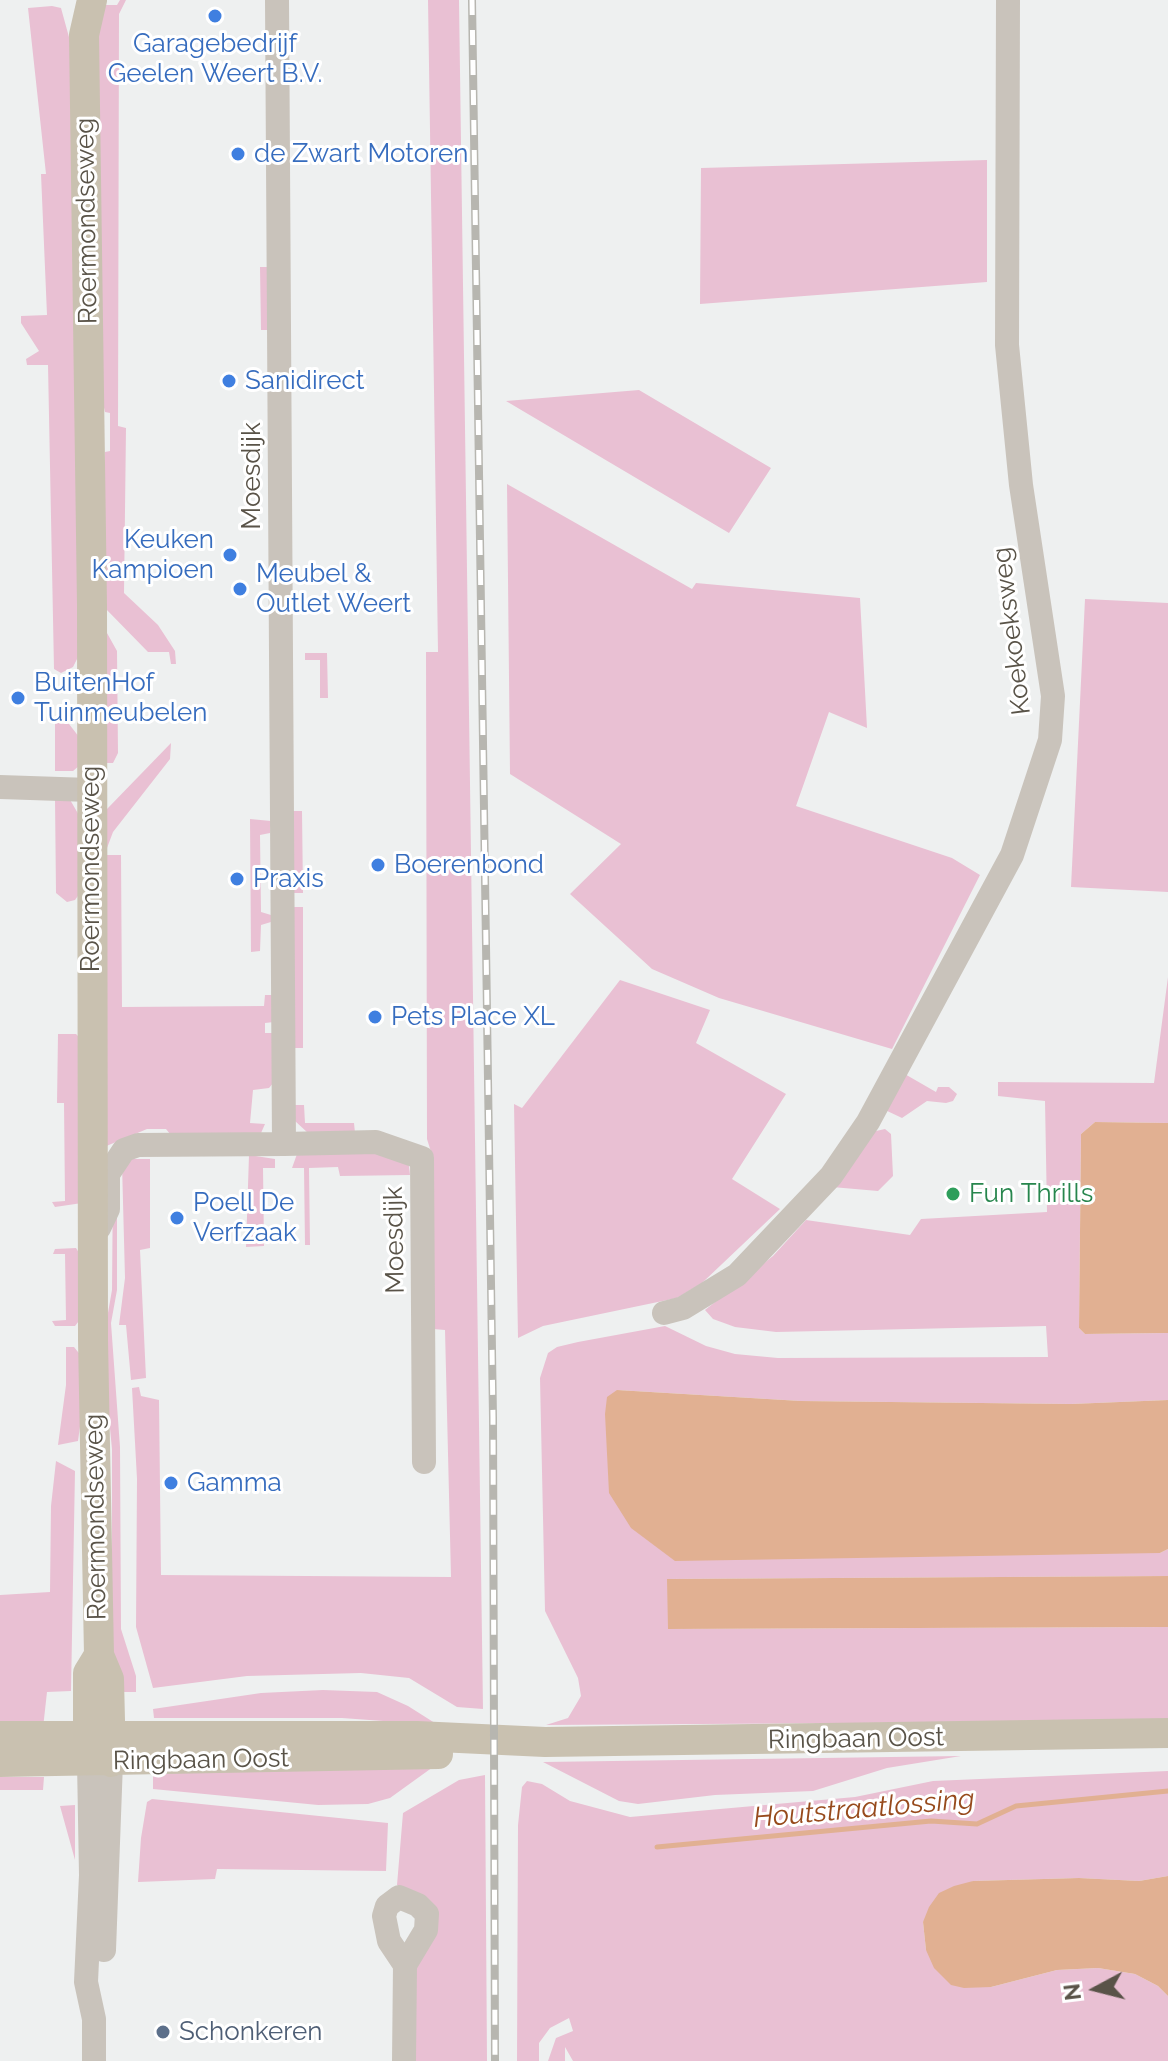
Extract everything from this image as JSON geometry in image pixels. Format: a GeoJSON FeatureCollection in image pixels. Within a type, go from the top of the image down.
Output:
{"type":"FeatureCollection","features":[{"type":"Feature","properties":{"kind":"main road","name":"Roermondseweg"},"geometry":{"type":"LineString","coordinates":[[73,0],[84,35]]}},
{"type":"Feature","properties":{"kind":"main road","name":"Roermondseweg"},"geometry":{"type":"LineString","coordinates":[[92,0],[84,35],[92,605],[93,1242],[99,1655],[88,1673],[99,1749]]}},
{"type":"Feature","properties":{"kind":"main road","name":"Ringbaan Oost"},"geometry":{"type":"LineString","coordinates":[[0,1736],[99,1749],[413,1757],[545,1742],[1168,1733]]}},
{"type":"Feature","properties":{"kind":"main road","name":"Ringbaan Oost"},"geometry":{"type":"LineString","coordinates":[[0,1762],[99,1749]]}},
{"type":"Feature","properties":{"kind":"street","name":"Moesdijk"},"geometry":{"type":"LineString","coordinates":[[277,0],[287,1131],[284,1144]]}},
{"type":"Feature","properties":{"kind":"street","name":"Koekoeksweg"},"geometry":{"type":"LineString","coordinates":[[664,1313],[683,1308],[737,1275],[831,1176],[868,1122],[1012,855],[1050,740],[1053,696],[1021,485],[1007,345],[1008,0]]}},
{"type":"Feature","properties":{"kind":"street"},"geometry":{"type":"LineString","coordinates":[[0,787],[90,790]]}},
{"type":"Feature","properties":{"kind":"street","name":"Moesdijk"},"geometry":{"type":"LineString","coordinates":[[93,1242],[108,1209],[108,1174],[117,1155],[138,1145],[376,1142],[422,1158],[424,1462]]}},
{"type":"Feature","properties":{"kind":"street","name":"Roermondseweg"},"geometry":{"type":"LineString","coordinates":[[94,2061],[94,2019],[86,1982],[99,1749]]}},
{"type":"Feature","properties":{"kind":"street"},"geometry":{"type":"LineString","coordinates":[[404,2061],[405,1965]]}},
{"type":"Feature","properties":{"kind":"shaded area"},"geometry":{"type":"Polygon","coordinates":[[[120,0],[126,0],[119,14],[118,426],[126,428],[124,593],[158,625],[175,651],[176,664],[171,664],[169,652],[148,652],[104,607],[105,452],[110,451],[110,413],[105,412],[97,375],[96,5],[117,5],[120,0]]]}},
{"type":"Feature","properties":{"kind":"shaded area"},"geometry":{"type":"Polygon","coordinates":[[[428,0],[459,0],[483,1709],[457,1707],[409,1678],[361,1673],[247,1676],[153,1688],[136,1627],[137,1479],[132,1388],[139,1387],[141,1396],[159,1400],[161,1575],[451,1577],[445,1330],[433,1329],[432,1155],[427,1139],[426,652],[438,652],[428,0]]]}},
{"type":"Feature","properties":{"kind":"shaded area"},"geometry":{"type":"Polygon","coordinates":[[[28,8],[61,8],[72,48],[79,655],[73,667],[61,673],[54,669],[48,365],[27,365],[26,359],[39,351],[21,323],[21,316],[47,315],[41,174],[46,174],[28,8]]]}},
{"type":"Feature","properties":{"kind":"shaded area"},"geometry":{"type":"Polygon","coordinates":[[[987,160],[987,282],[700,304],[701,168],[987,160]]]}},
{"type":"Feature","properties":{"kind":"shaded area"},"geometry":{"type":"Polygon","coordinates":[[[260,267],[270,267],[270,330],[261,330],[260,267]]]}},
{"type":"Feature","properties":{"kind":"shaded area"},"geometry":{"type":"Polygon","coordinates":[[[639,390],[771,468],[729,533],[506,401],[639,390]]]}},
{"type":"Feature","properties":{"kind":"shaded area"},"geometry":{"type":"Polygon","coordinates":[[[507,484],[692,589],[696,583],[860,598],[867,728],[829,712],[796,806],[952,858],[980,875],[892,1049],[719,998],[652,969],[570,894],[621,844],[510,774],[507,484]]]}},
{"type":"Feature","properties":{"kind":"shaded area"},"geometry":{"type":"Polygon","coordinates":[[[1085,599],[1168,603],[1168,892],[1071,887],[1085,599]]]}},
{"type":"Feature","properties":{"kind":"shaded area"},"geometry":{"type":"Polygon","coordinates":[[[107,633],[117,651],[118,753],[113,763],[104,763],[107,633]]]}},
{"type":"Feature","properties":{"kind":"shaded area"},"geometry":{"type":"Polygon","coordinates":[[[305,653],[327,653],[328,698],[320,698],[320,660],[305,660],[305,653]]]}},
{"type":"Feature","properties":{"kind":"shaded area"},"geometry":{"type":"Polygon","coordinates":[[[55,718],[66,720],[79,737],[79,766],[73,771],[55,771],[55,718]]]}},
{"type":"Feature","properties":{"kind":"shaded area"},"geometry":{"type":"Polygon","coordinates":[[[171,743],[170,759],[113,832],[107,848],[101,849],[101,822],[107,809],[171,743]]]}},
{"type":"Feature","properties":{"kind":"shaded area"},"geometry":{"type":"Polygon","coordinates":[[[69,798],[80,817],[80,893],[75,900],[67,902],[56,893],[55,799],[69,798]]]}},
{"type":"Feature","properties":{"kind":"shaded area"},"geometry":{"type":"Polygon","coordinates":[[[293,811],[302,811],[303,893],[294,893],[293,811]]]}},
{"type":"Feature","properties":{"kind":"shaded area"},"geometry":{"type":"Polygon","coordinates":[[[250,819],[271,821],[270,833],[260,835],[261,912],[271,915],[271,922],[261,925],[260,951],[251,952],[250,819]]]}},
{"type":"Feature","properties":{"kind":"shaded area"},"geometry":{"type":"Polygon","coordinates":[[[99,855],[121,855],[122,1007],[264,1006],[265,995],[274,995],[274,1022],[265,1023],[265,1033],[273,1033],[274,1082],[269,1088],[253,1090],[250,1123],[265,1124],[261,1133],[170,1134],[166,1129],[147,1129],[104,1147],[99,855]]]}},
{"type":"Feature","properties":{"kind":"shaded area"},"geometry":{"type":"Polygon","coordinates":[[[293,907],[303,907],[303,1048],[295,1048],[293,907]]]}},
{"type":"Feature","properties":{"kind":"shaded area"},"geometry":{"type":"Polygon","coordinates":[[[1168,977],[1168,1123],[1095,1122],[1081,1134],[1079,1328],[1085,1334],[1168,1333],[1168,1400],[1071,1404],[801,1401],[617,1390],[1160,1553],[1168,1549],[1168,1576],[668,1579],[668,1629],[1168,1627],[1168,1721],[546,1725],[568,1718],[581,1696],[578,1678],[545,1611],[540,1378],[548,1353],[557,1347],[578,1342],[665,1326],[706,1346],[735,1354],[778,1358],[1048,1357],[1046,1326],[776,1332],[735,1327],[713,1319],[705,1310],[773,1256],[806,1220],[910,1235],[921,1219],[1047,1212],[1045,1101],[998,1096],[998,1082],[1154,1083],[1168,977]]]}},
{"type":"Feature","properties":{"kind":"shaded area"},"geometry":{"type":"Polygon","coordinates":[[[620,980],[710,1010],[696,1043],[786,1094],[732,1179],[780,1209],[702,1283],[677,1298],[543,1326],[518,1338],[514,1104],[522,1108],[620,980]]]}},
{"type":"Feature","properties":{"kind":"shaded area"},"geometry":{"type":"Polygon","coordinates":[[[58,1034],[76,1034],[81,1039],[82,1203],[55,1207],[52,1202],[65,1201],[64,1103],[57,1103],[58,1034]]]}},
{"type":"Feature","properties":{"kind":"shaded area"},"geometry":{"type":"Polygon","coordinates":[[[903,1073],[936,1092],[938,1087],[949,1087],[957,1094],[953,1101],[946,1103],[927,1101],[902,1118],[883,1109],[903,1073]]]}},
{"type":"Feature","properties":{"kind":"shaded area"},"geometry":{"type":"Polygon","coordinates":[[[295,1105],[304,1105],[305,1123],[354,1123],[355,1133],[308,1133],[295,1121],[295,1105]]]}},
{"type":"Feature","properties":{"kind":"shaded area"},"geometry":{"type":"Polygon","coordinates":[[[1095,1122],[1168,1123],[1168,1333],[1085,1334],[1079,1328],[1081,1134],[1095,1122]]]}},
{"type":"Feature","properties":{"kind":"shaded area"},"geometry":{"type":"Polygon","coordinates":[[[885,1129],[891,1134],[893,1176],[878,1191],[832,1187],[867,1133],[885,1129]]]}},
{"type":"Feature","properties":{"kind":"shaded area"},"geometry":{"type":"Polygon","coordinates":[[[297,1154],[393,1154],[409,1166],[410,1175],[340,1176],[338,1167],[309,1168],[310,1245],[305,1245],[304,1168],[292,1168],[297,1154]]]}},
{"type":"Feature","properties":{"kind":"shaded area"},"geometry":{"type":"Polygon","coordinates":[[[249,1155],[275,1159],[275,1168],[263,1168],[264,1246],[246,1247],[249,1155]]]}},
{"type":"Feature","properties":{"kind":"shaded area"},"geometry":{"type":"Polygon","coordinates":[[[130,1159],[150,1159],[150,1248],[140,1250],[146,1378],[131,1380],[126,1325],[119,1325],[125,1278],[122,1164],[130,1159]]]}},
{"type":"Feature","properties":{"kind":"shaded area"},"geometry":{"type":"Polygon","coordinates":[[[117,1175],[117,1290],[111,1323],[120,1447],[121,1629],[136,1676],[136,1692],[117,1692],[112,1649],[112,1449],[102,1347],[112,1290],[113,1176],[117,1175]]]}},
{"type":"Feature","properties":{"kind":"shaded area"},"geometry":{"type":"Polygon","coordinates":[[[76,1248],[83,1259],[82,1317],[75,1326],[55,1326],[52,1321],[66,1320],[65,1254],[53,1254],[55,1249],[76,1248]]]}},
{"type":"Feature","properties":{"kind":"shaded area"},"geometry":{"type":"Polygon","coordinates":[[[66,1347],[74,1347],[82,1357],[83,1405],[78,1441],[58,1445],[66,1385],[66,1347]]]}},
{"type":"Feature","properties":{"kind":"shaded area"},"geometry":{"type":"Polygon","coordinates":[[[617,1390],[801,1401],[1071,1404],[1168,1400],[1168,1549],[1160,1553],[675,1561],[631,1528],[609,1493],[605,1414],[607,1397],[617,1390]]]}},
{"type":"Feature","properties":{"kind":"shaded area"},"geometry":{"type":"Polygon","coordinates":[[[56,1461],[75,1471],[71,1691],[47,1692],[43,1728],[0,1728],[0,1595],[50,1592],[51,1506],[56,1461]]]}},
{"type":"Feature","properties":{"kind":"shaded area"},"geometry":{"type":"Polygon","coordinates":[[[1168,1576],[1168,1627],[668,1629],[667,1579],[1168,1576]]]}},
{"type":"Feature","properties":{"kind":"shaded area"},"geometry":{"type":"Polygon","coordinates":[[[323,1690],[377,1692],[408,1706],[438,1725],[342,1718],[154,1718],[153,1709],[261,1693],[323,1690]]]}},
{"type":"Feature","properties":{"kind":"shaded area"},"geometry":{"type":"Polygon","coordinates":[[[961,1756],[887,1768],[813,1791],[715,1795],[638,1804],[619,1801],[543,1762],[961,1756]]]}},
{"type":"Feature","properties":{"kind":"shaded area"},"geometry":{"type":"Polygon","coordinates":[[[433,1767],[390,1798],[368,1804],[318,1805],[153,1789],[153,1773],[433,1767]]]}},
{"type":"Feature","properties":{"kind":"shaded area"},"geometry":{"type":"Polygon","coordinates":[[[1168,1771],[1168,1876],[1139,1881],[1079,1878],[973,1881],[923,1922],[926,1950],[991,1987],[1057,1970],[1098,1968],[1135,1974],[1158,1986],[1168,1996],[1168,2061],[573,2061],[565,2047],[565,2061],[548,2061],[556,2038],[573,2031],[569,2018],[550,2028],[539,2043],[539,2061],[517,2061],[518,1825],[522,1787],[527,1781],[542,1784],[570,1801],[630,1817],[855,1797],[933,1781],[1168,1771]]]}},
{"type":"Feature","properties":{"kind":"shaded area"},"geometry":{"type":"Polygon","coordinates":[[[485,1775],[487,2061],[411,2061],[411,1981],[423,1905],[397,1885],[403,1813],[459,1780],[485,1775]]]}},
{"type":"Feature","properties":{"kind":"shaded area"},"geometry":{"type":"Polygon","coordinates":[[[0,1777],[44,1777],[43,1790],[0,1790],[0,1777]]]}},
{"type":"Feature","properties":{"kind":"shaded area"},"geometry":{"type":"Polygon","coordinates":[[[152,1799],[388,1823],[386,1871],[217,1869],[215,1879],[138,1882],[147,1802],[152,1799]]]}},
{"type":"Feature","properties":{"kind":"shaded area"},"geometry":{"type":"Polygon","coordinates":[[[75,1805],[75,1860],[60,1806],[75,1805]]]}},
{"type":"Feature","properties":{"kind":"shaded area"},"geometry":{"type":"Polygon","coordinates":[[[1168,1876],[1168,1996],[1158,1986],[1135,1974],[1098,1968],[1057,1970],[991,1987],[964,1988],[951,1985],[934,1968],[926,1950],[923,1922],[929,1907],[939,1893],[954,1886],[973,1881],[1079,1878],[1139,1881],[1168,1876]]]}},
{"type":"Feature","properties":{"kind":"waterway","name":"Houtstraatlossing"},"geometry":{"type":"LineString","coordinates":[[657,1847],[931,1821],[977,1824],[1016,1806],[1168,1791]]}},
{"type":"Feature","properties":{"kind":"railway"},"geometry":{"type":"LineString","coordinates":[[472,0],[493,1417],[495,2061]]}},
{"type":"Feature","properties":{"kind":"place","name":"Garagebedrijf Geelen Weert B.V."},"geometry":{"type":"Point","coordinates":[215,16]}},
{"type":"Feature","properties":{"kind":"place","name":"de Zwart Motoren"},"geometry":{"type":"Point","coordinates":[238,154]}},
{"type":"Feature","properties":{"kind":"place","name":"Sanidirect"},"geometry":{"type":"Point","coordinates":[229,381]}},
{"type":"Feature","properties":{"kind":"place","name":"Keuken Kampioen"},"geometry":{"type":"Point","coordinates":[230,555]}},
{"type":"Feature","properties":{"kind":"place","name":"Meubel & Outlet Weert"},"geometry":{"type":"Point","coordinates":[240,589]}},
{"type":"Feature","properties":{"kind":"place","name":"BuitenHof Tuinmeubelen"},"geometry":{"type":"Point","coordinates":[18,698]}},
{"type":"Feature","properties":{"kind":"place","name":"Boerenbond"},"geometry":{"type":"Point","coordinates":[378,865]}},
{"type":"Feature","properties":{"kind":"place","name":"Praxis"},"geometry":{"type":"Point","coordinates":[237,879]}},
{"type":"Feature","properties":{"kind":"place","name":"Pets Place XL"},"geometry":{"type":"Point","coordinates":[375,1017]}},
{"type":"Feature","properties":{"kind":"place","name":"Fun Thrills"},"geometry":{"type":"Point","coordinates":[953,1194]}},
{"type":"Feature","properties":{"kind":"place","name":"Poell De Verfzaak"},"geometry":{"type":"Point","coordinates":[177,1218]}},
{"type":"Feature","properties":{"kind":"place","name":"Gamma"},"geometry":{"type":"Point","coordinates":[171,1483]}},
{"type":"Feature","properties":{"kind":"place","name":"Schonkeren"},"geometry":{"type":"Point","coordinates":[163,2032]}}]}
